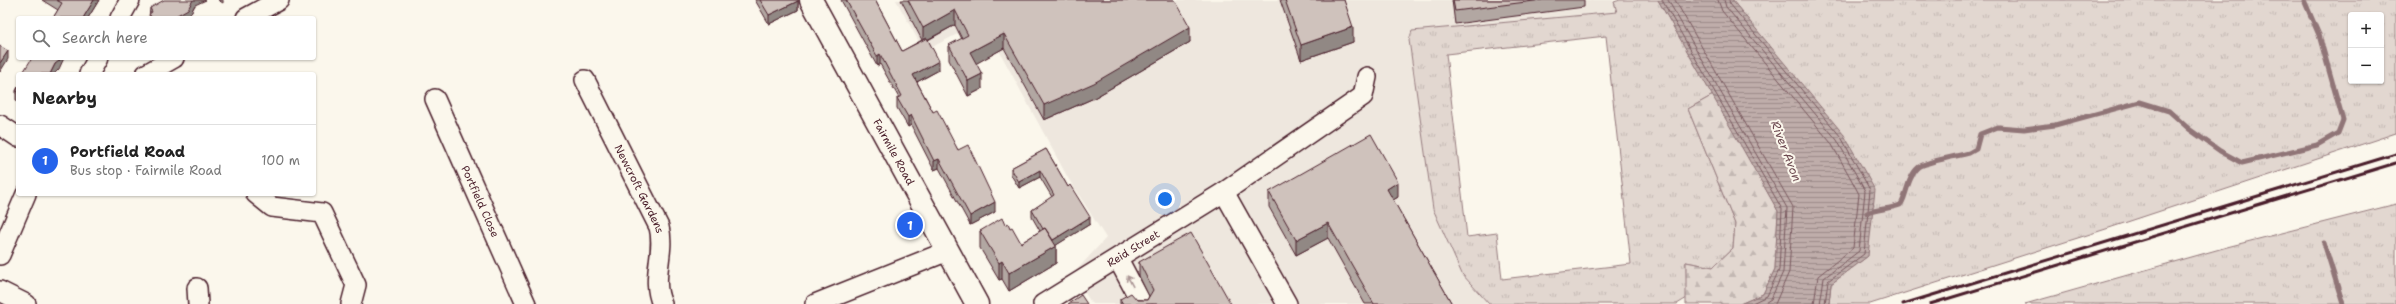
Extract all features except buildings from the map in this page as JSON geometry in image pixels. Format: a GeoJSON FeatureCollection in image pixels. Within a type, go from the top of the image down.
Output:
{"type":"FeatureCollection","features":[{"type":"Feature","properties":{"kind":"main road","name":"Fairmile Road"},"geometry":{"type":"LineString","coordinates":[[812,0],[977,304]]}},
{"type":"Feature","properties":{"kind":"street"},"geometry":{"type":"LineString","coordinates":[[121,16],[130,0]]}},
{"type":"Feature","properties":{"kind":"street"},"geometry":{"type":"LineString","coordinates":[[250,16],[279,0]]}},
{"type":"Feature","properties":{"kind":"street"},"geometry":{"type":"LineString","coordinates":[[90,72],[97,60]]}},
{"type":"Feature","properties":{"kind":"street","name":"Reid Street"},"geometry":{"type":"LineString","coordinates":[[1043,304],[1224,192],[1363,96],[1367,77]]}},
{"type":"Feature","properties":{"kind":"street","name":"Newcroft Gardens"},"geometry":{"type":"LineString","coordinates":[[585,80],[659,227],[662,239],[656,283],[662,304]]}},
{"type":"Feature","properties":{"kind":"street","name":"Portfield Close"},"geometry":{"type":"LineString","coordinates":[[435,99],[526,304]]}},
{"type":"Feature","properties":{"kind":"street"},"geometry":{"type":"LineString","coordinates":[[0,126],[16,136]]}},
{"type":"Feature","properties":{"kind":"street"},"geometry":{"type":"LineString","coordinates":[[1224,192],[1287,304]]}},
{"type":"Feature","properties":{"kind":"street"},"geometry":{"type":"LineString","coordinates":[[0,255],[25,196]]}},
{"type":"Feature","properties":{"kind":"street"},"geometry":{"type":"LineString","coordinates":[[258,196],[272,207],[322,213],[356,286],[351,304]]}},
{"type":"Feature","properties":{"kind":"street"},"geometry":{"type":"LineString","coordinates":[[815,304],[948,251]]}},
{"type":"Feature","properties":{"kind":"street"},"geometry":{"type":"LineString","coordinates":[[1118,259],[1142,304]]}},
{"type":"Feature","properties":{"kind":"street"},"geometry":{"type":"LineString","coordinates":[[0,291],[26,304]]}},
{"type":"Feature","properties":{"kind":"shaded area"},"geometry":{"type":"Polygon","coordinates":[[[896,0],[1613,0],[1618,12],[1412,31],[1409,40],[1433,209],[1462,274],[1489,304],[1092,304],[1073,274],[1106,238],[1068,178],[983,21],[924,51],[896,0]]]}},
{"type":"Feature","properties":{"kind":"green space"},"geometry":{"type":"Polygon","coordinates":[[[1620,0],[1658,0],[1713,95],[1688,109],[1735,224],[1733,248],[1713,267],[1686,262],[1687,298],[1677,304],[1489,304],[1462,274],[1433,209],[1409,40],[1412,31],[1617,12],[1614,2],[1620,0]],[[1606,36],[1446,54],[1467,237],[1497,233],[1502,279],[1631,264],[1606,36]]]}},
{"type":"Feature","properties":{"kind":"green space"},"geometry":{"type":"Polygon","coordinates":[[[1732,0],[2396,0],[2396,133],[2106,229],[1870,304],[1829,304],[1831,284],[1868,256],[1794,77],[1732,0]]]}},
{"type":"Feature","properties":{"kind":"green space"},"geometry":{"type":"Polygon","coordinates":[[[1713,95],[1778,211],[1775,269],[1763,294],[1740,304],[1686,304],[1686,262],[1713,267],[1733,248],[1735,224],[1688,109],[1713,95]]]}},
{"type":"Feature","properties":{"kind":"green space"},"geometry":{"type":"Polygon","coordinates":[[[2396,204],[2396,304],[2025,304],[2227,247],[2396,204]]]}},
{"type":"Feature","properties":{"kind":"water","name":"River Avon"},"geometry":{"type":"Polygon","coordinates":[[[1658,0],[1732,0],[1844,135],[1875,190],[1868,256],[1831,284],[1829,304],[1740,304],[1763,294],[1775,269],[1778,211],[1658,0]]]}},
{"type":"Feature","properties":{"kind":"waterway"},"geometry":{"type":"LineString","coordinates":[[1867,213],[1900,205],[1904,199],[1911,177],[1919,167],[1935,161],[1969,153],[1976,149],[1980,134],[1998,127],[2024,129],[2055,125],[2140,102],[2169,111],[2189,129],[2220,151],[2242,163],[2317,145],[2338,133],[2343,120],[2319,35],[2304,0]]}},
{"type":"Feature","properties":{"kind":"waterway"},"geometry":{"type":"LineString","coordinates":[[2324,243],[2343,304]]}},
{"type":"Feature","properties":{"kind":"railway"},"geometry":{"type":"LineString","coordinates":[[1903,304],[2396,154]]}},
{"type":"Feature","properties":{"kind":"railway"},"geometry":{"type":"LineString","coordinates":[[1930,304],[2396,163]]}},
{"type":"Feature","properties":{"kind":"place","name":"Portfield Road"},"geometry":{"type":"Point","coordinates":[910,225]}}]}
